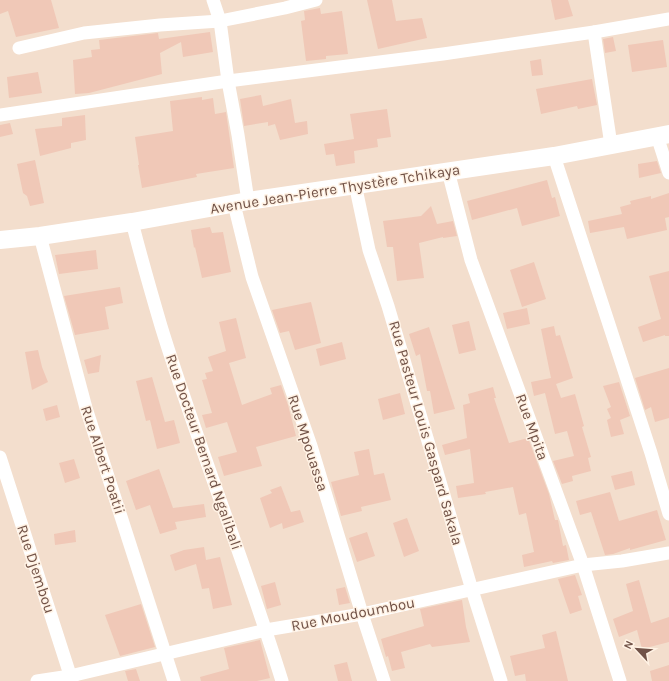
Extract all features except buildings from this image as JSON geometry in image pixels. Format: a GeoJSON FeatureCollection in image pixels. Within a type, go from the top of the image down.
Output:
{"type":"FeatureCollection","features":[{"type":"Feature","properties":{"kind":"street","name":"Rue Mpouassa"},"geometry":{"type":"LineString","coordinates":[[213,0],[220,21],[228,81],[238,134],[241,202],[252,277],[310,446],[384,681]]}},
{"type":"Feature","properties":{"kind":"street"},"geometry":{"type":"LineString","coordinates":[[19,48],[84,33],[160,25],[220,21],[286,8],[316,0]]}},
{"type":"Feature","properties":{"kind":"street"},"geometry":{"type":"LineString","coordinates":[[0,115],[228,81],[443,54],[594,32],[669,19]]}},
{"type":"Feature","properties":{"kind":"street"},"geometry":{"type":"LineString","coordinates":[[594,32],[610,145]]}},
{"type":"Feature","properties":{"kind":"street"},"geometry":{"type":"LineString","coordinates":[[663,135],[669,173]]}},
{"type":"Feature","properties":{"kind":"street","name":"Avenue Jean-Pierre Thystère Tchikaya"},"geometry":{"type":"LineString","coordinates":[[0,240],[40,236],[132,222],[241,202],[355,184],[554,156],[663,135]]}},
{"type":"Feature","properties":{"kind":"street"},"geometry":{"type":"LineString","coordinates":[[554,156],[651,453],[669,514]]}},
{"type":"Feature","properties":{"kind":"street","name":"Rue Mpita"},"geometry":{"type":"LineString","coordinates":[[448,171],[472,260],[583,565],[620,681]]}},
{"type":"Feature","properties":{"kind":"street","name":"Rue Pasteur Louis Gaspard Sakala"},"geometry":{"type":"LineString","coordinates":[[355,184],[369,250],[388,306],[472,590],[501,681]]}},
{"type":"Feature","properties":{"kind":"street","name":"Rue Docteur Bernard Ngalibali"},"geometry":{"type":"LineString","coordinates":[[132,222],[161,326],[266,630],[282,681]]}},
{"type":"Feature","properties":{"kind":"street","name":"Rue Albert Poatii"},"geometry":{"type":"LineString","coordinates":[[40,236],[86,408],[174,681]]}},
{"type":"Feature","properties":{"kind":"street","name":"Rue Djembou"},"geometry":{"type":"LineString","coordinates":[[0,457],[71,678]]}},
{"type":"Feature","properties":{"kind":"street","name":"Rue Moudoumbou"},"geometry":{"type":"LineString","coordinates":[[37,681],[71,678],[165,653],[266,630],[362,614],[583,565],[622,561],[669,553]]}},
{"type":"Feature","properties":{"kind":"shaded area"},"geometry":{"type":"Polygon","coordinates":[[[0,0],[669,0],[669,681],[0,681],[0,0]]]}}]}
